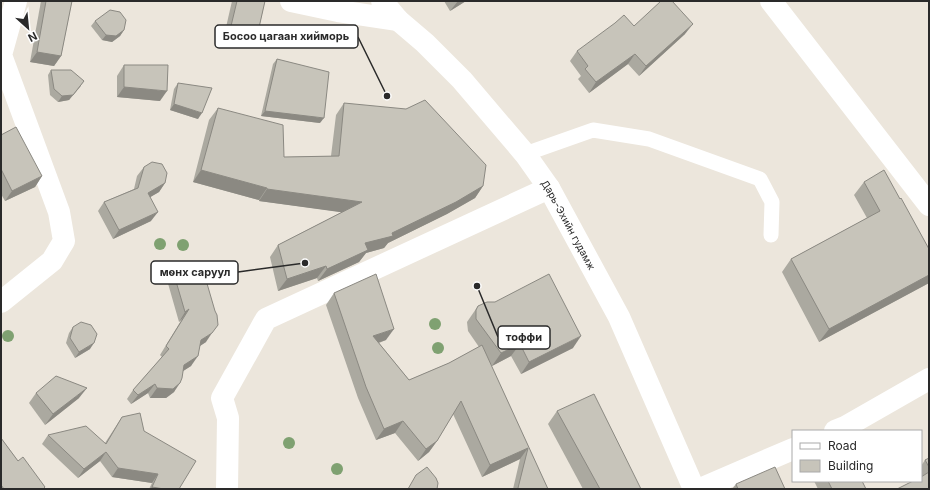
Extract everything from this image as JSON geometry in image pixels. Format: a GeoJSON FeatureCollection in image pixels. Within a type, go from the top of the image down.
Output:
{"type":"FeatureCollection","features":[{"type":"Feature","properties":{"kind":"street"},"geometry":{"type":"LineString","coordinates":[[1,302],[52,261],[64,241],[59,212],[1,55],[16,1]]}},
{"type":"Feature","properties":{"kind":"street"},"geometry":{"type":"LineString","coordinates":[[291,1],[338,11],[398,20]]}},
{"type":"Feature","properties":{"kind":"street","name":"Дарь-Эхийн гудамж"},"geometry":{"type":"LineString","coordinates":[[382,1],[398,20],[425,43],[462,80],[525,154],[548,188],[619,317],[694,489]]}},
{"type":"Feature","properties":{"kind":"street"},"geometry":{"type":"LineString","coordinates":[[771,1],[929,205]]}},
{"type":"Feature","properties":{"kind":"street"},"geometry":{"type":"LineString","coordinates":[[227,489],[228,418],[222,398],[266,320],[548,188]]}},
{"type":"Feature","properties":{"kind":"street"},"geometry":{"type":"LineString","coordinates":[[838,430],[929,379]]}},
{"type":"Feature","properties":{"kind":"street"},"geometry":{"type":"LineString","coordinates":[[700,489],[792,449]]}},
{"type":"Feature","properties":{"kind":"lane"},"geometry":{"type":"LineString","coordinates":[[525,154],[593,130],[649,139],[760,179],[772,202],[771,235]]}},
{"type":"Feature","properties":{"kind":"building"},"geometry":{"type":"Polygon","coordinates":[[[46,1],[72,1],[61,56],[37,52],[46,1]]]}},
{"type":"Feature","properties":{"kind":"building"},"geometry":{"type":"Polygon","coordinates":[[[237,1],[265,1],[258,32],[231,26],[237,1]]]}},
{"type":"Feature","properties":{"kind":"building"},"geometry":{"type":"Polygon","coordinates":[[[661,1],[672,1],[693,24],[646,66],[635,54],[596,82],[585,69],[588,66],[577,51],[624,15],[634,26],[661,1]]]}},
{"type":"Feature","properties":{"kind":"building"},"geometry":{"type":"Polygon","coordinates":[[[110,10],[120,12],[126,20],[124,30],[116,36],[106,35],[95,21],[110,10]]]}},
{"type":"Feature","properties":{"kind":"building"},"geometry":{"type":"Polygon","coordinates":[[[277,59],[329,72],[324,118],[265,111],[277,59]]]}},
{"type":"Feature","properties":{"kind":"building"},"geometry":{"type":"Polygon","coordinates":[[[124,65],[168,65],[167,91],[124,87],[124,65]]]}},
{"type":"Feature","properties":{"kind":"building"},"geometry":{"type":"Polygon","coordinates":[[[51,70],[71,70],[84,81],[73,95],[62,96],[54,89],[51,70]]]}},
{"type":"Feature","properties":{"kind":"building"},"geometry":{"type":"Polygon","coordinates":[[[178,83],[212,88],[202,113],[174,104],[178,83]]]}},
{"type":"Feature","properties":{"kind":"building"},"geometry":{"type":"Polygon","coordinates":[[[425,100],[486,165],[483,186],[456,202],[392,233],[393,236],[365,243],[368,250],[327,269],[326,266],[287,279],[278,245],[362,202],[267,189],[201,170],[218,108],[283,125],[284,157],[339,156],[344,103],[406,109],[425,100]]]}},
{"type":"Feature","properties":{"kind":"building"},"geometry":{"type":"Polygon","coordinates":[[[16,127],[42,176],[12,191],[1,169],[1,135],[16,127]]]}},
{"type":"Feature","properties":{"kind":"building"},"geometry":{"type":"Polygon","coordinates":[[[152,162],[162,164],[167,173],[165,183],[148,193],[158,212],[119,230],[104,202],[138,188],[144,167],[152,162]]]}},
{"type":"Feature","properties":{"kind":"building"},"geometry":{"type":"Polygon","coordinates":[[[884,170],[929,249],[929,275],[829,329],[791,259],[880,211],[864,182],[884,170]]]}},
{"type":"Feature","properties":{"kind":"building"},"geometry":{"type":"Polygon","coordinates":[[[201,263],[217,315],[218,325],[212,333],[201,340],[198,356],[184,365],[180,383],[173,389],[157,388],[155,384],[138,395],[133,390],[169,349],[166,346],[189,309],[185,312],[173,271],[201,263]]]}},
{"type":"Feature","properties":{"kind":"building"},"geometry":{"type":"Polygon","coordinates":[[[376,274],[394,329],[373,336],[409,380],[449,363],[482,345],[548,489],[518,488],[528,448],[490,465],[461,401],[437,441],[426,449],[403,421],[384,429],[366,387],[334,293],[376,274]]]}},
{"type":"Feature","properties":{"kind":"building"},"geometry":{"type":"Polygon","coordinates":[[[549,274],[581,336],[529,362],[520,344],[501,353],[476,319],[476,310],[478,306],[487,302],[495,302],[549,274]]]}},
{"type":"Feature","properties":{"kind":"building"},"geometry":{"type":"Polygon","coordinates":[[[81,322],[91,325],[97,334],[94,343],[79,352],[70,338],[73,327],[81,322]]]}},
{"type":"Feature","properties":{"kind":"building"},"geometry":{"type":"Polygon","coordinates":[[[56,376],[87,388],[53,414],[36,393],[56,376]]]}},
{"type":"Feature","properties":{"kind":"building"},"geometry":{"type":"Polygon","coordinates":[[[594,394],[641,489],[600,489],[557,411],[594,394]]]}},
{"type":"Feature","properties":{"kind":"building"},"geometry":{"type":"Polygon","coordinates":[[[140,413],[144,431],[196,461],[179,489],[152,487],[158,474],[118,468],[106,452],[84,469],[48,435],[86,426],[106,444],[122,417],[140,413]]]}},
{"type":"Feature","properties":{"kind":"building"},"geometry":{"type":"Polygon","coordinates":[[[1,438],[18,461],[23,457],[45,487],[43,489],[4,489],[1,485],[1,438]]]}},
{"type":"Feature","properties":{"kind":"building"},"geometry":{"type":"Polygon","coordinates":[[[929,458],[929,467],[925,460],[929,458]]]}},
{"type":"Feature","properties":{"kind":"building"},"geometry":{"type":"Polygon","coordinates":[[[427,467],[436,478],[438,483],[437,489],[408,489],[416,475],[427,467]]]}},
{"type":"Feature","properties":{"kind":"building"},"geometry":{"type":"Polygon","coordinates":[[[775,467],[785,489],[738,489],[736,484],[775,467]]]}},
{"type":"Feature","properties":{"kind":"building"},"geometry":{"type":"Polygon","coordinates":[[[929,472],[929,489],[897,489],[911,482],[922,482],[922,476],[929,472]]]}},
{"type":"Feature","properties":{"kind":"building"},"geometry":{"type":"Polygon","coordinates":[[[828,482],[862,482],[866,489],[832,489],[828,482]]]}},
{"type":"Feature","properties":{"kind":"place","name":"Босоо цагаан хийморь"},"geometry":{"type":"Point","coordinates":[387,96]}},
{"type":"Feature","properties":{"kind":"place","name":"мөнх саруул"},"geometry":{"type":"Point","coordinates":[305,263]}},
{"type":"Feature","properties":{"kind":"place","name":"тоффи"},"geometry":{"type":"Point","coordinates":[477,286]}}]}
